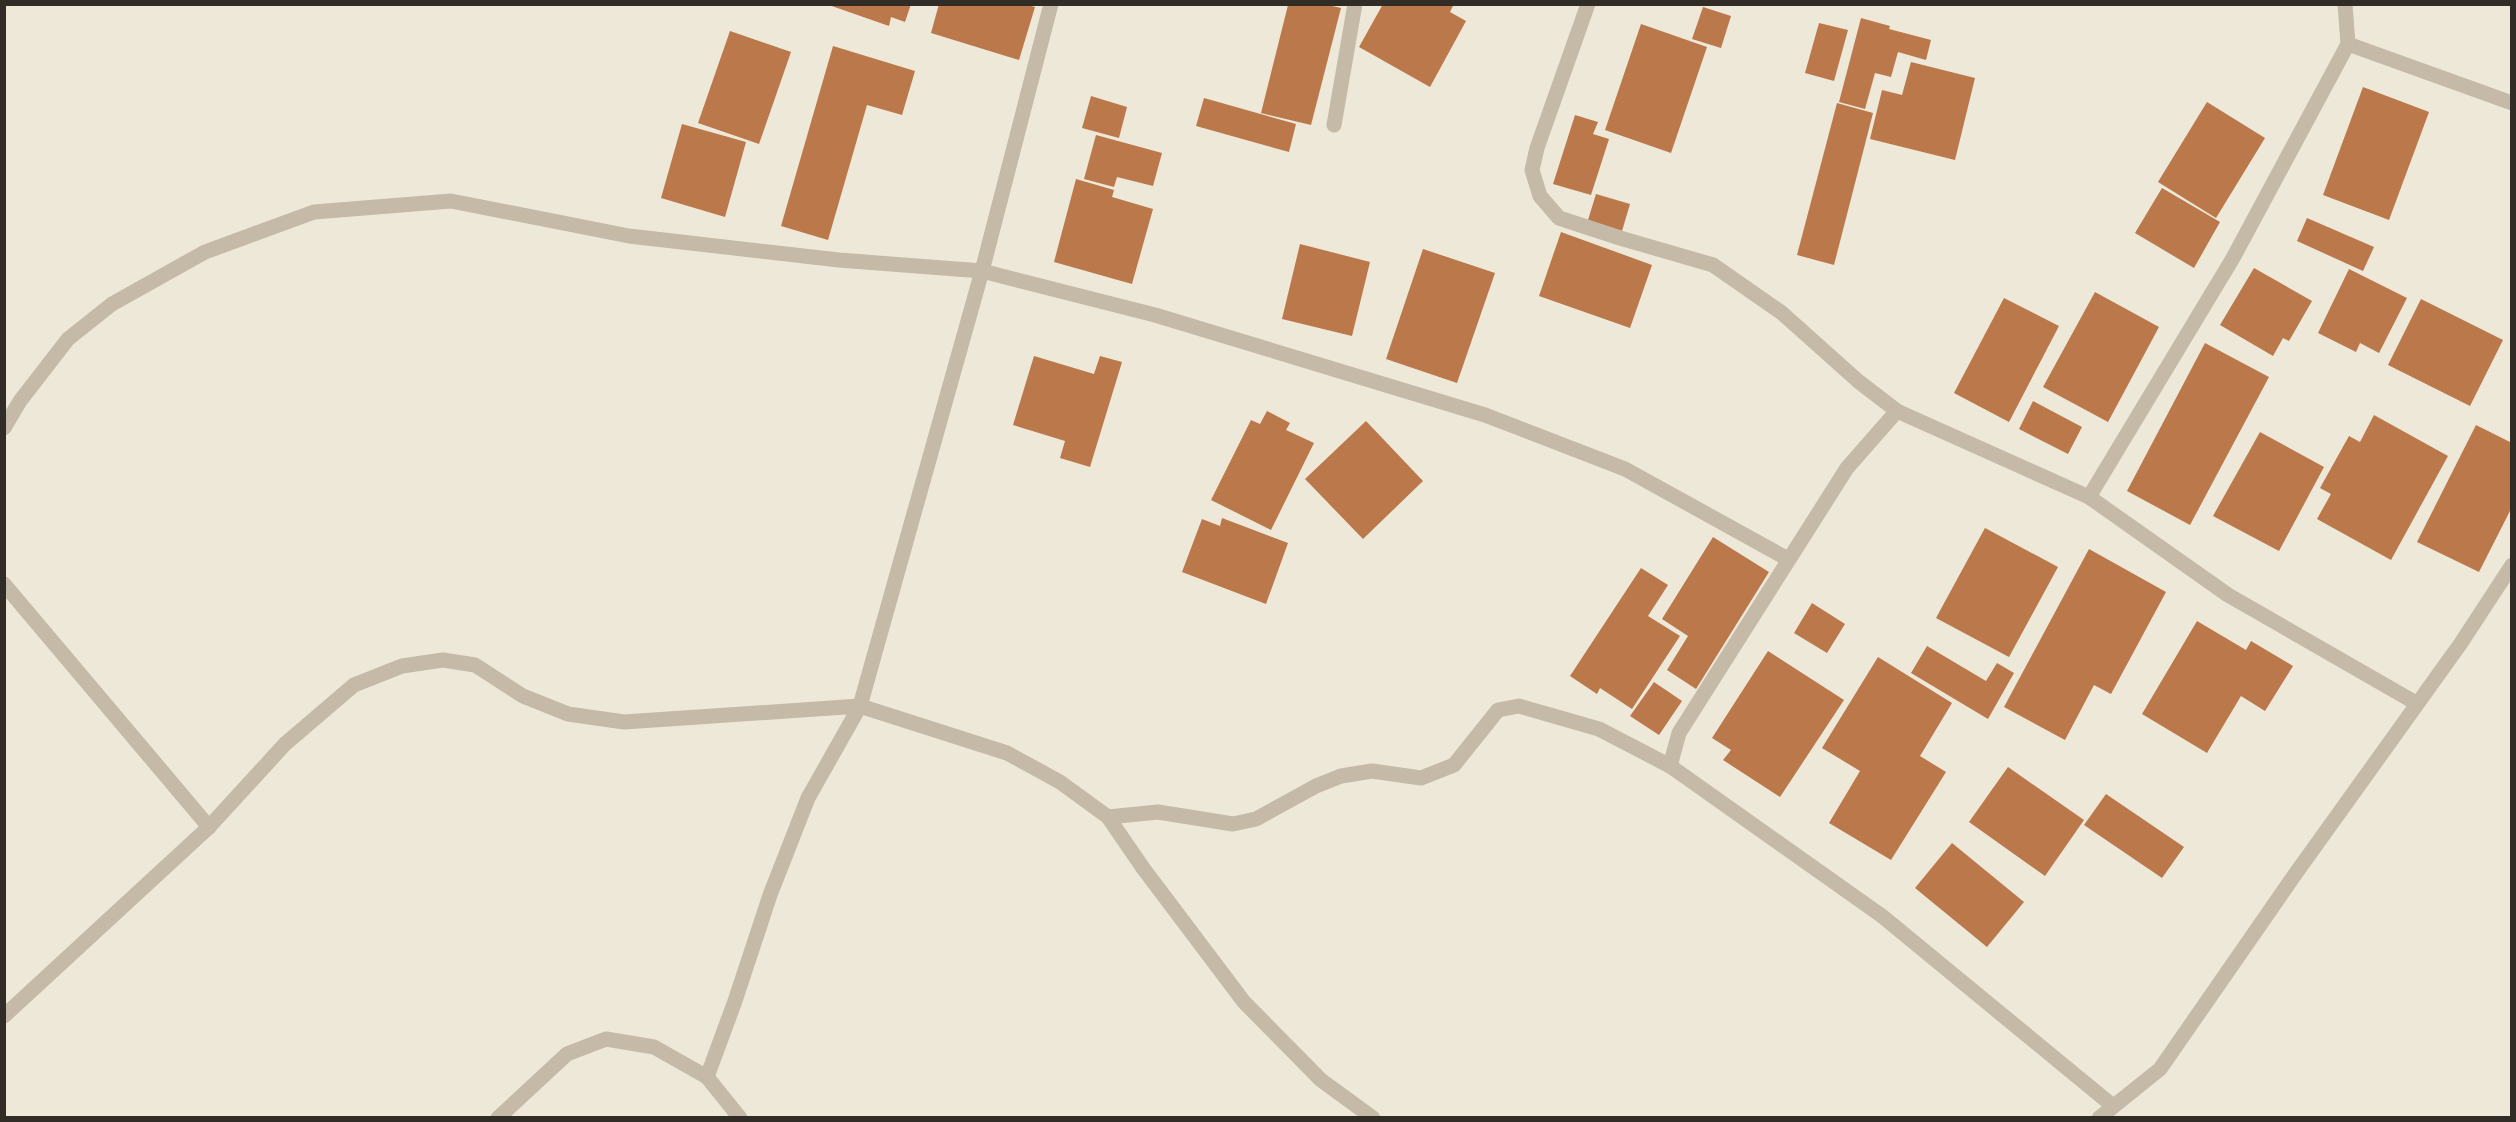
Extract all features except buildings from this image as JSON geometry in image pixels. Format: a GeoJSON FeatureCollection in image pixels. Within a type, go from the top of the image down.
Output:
{"type":"FeatureCollection","features":[{"type":"Feature","properties":{"kind":"street"},"geometry":{"type":"LineString","coordinates":[[707,1077],[770,895],[808,798],[860,706],[982,271],[1050,4]]}},
{"type":"Feature","properties":{"kind":"street"},"geometry":{"type":"LineString","coordinates":[[1334,124],[1355,4]]}},
{"type":"Feature","properties":{"kind":"street"},"geometry":{"type":"LineString","coordinates":[[1588,4],[1537,148],[1532,170],[1540,196],[1559,218],[1713,265],[1782,313],[1858,381],[1897,411],[2089,497],[2228,595],[2416,703]]}},
{"type":"Feature","properties":{"kind":"street"},"geometry":{"type":"LineString","coordinates":[[2089,497],[2233,258],[2348,44],[2345,4]]}},
{"type":"Feature","properties":{"kind":"street"},"geometry":{"type":"LineString","coordinates":[[2348,44],[2511,103]]}},
{"type":"Feature","properties":{"kind":"street"},"geometry":{"type":"LineString","coordinates":[[4,428],[20,401],[68,339],[112,304],[204,252],[314,212],[451,201],[629,236],[839,260],[982,271],[1155,315],[1485,414],[1625,469],[1788,559]]}},
{"type":"Feature","properties":{"kind":"street"},"geometry":{"type":"LineString","coordinates":[[1670,766],[1679,733],[1788,559],[1847,468],[1897,411]]}},
{"type":"Feature","properties":{"kind":"street"},"geometry":{"type":"LineString","coordinates":[[2099,1118],[2160,1070],[2461,642],[2511,565]]}},
{"type":"Feature","properties":{"kind":"street"},"geometry":{"type":"LineString","coordinates":[[4,584],[209,827]]}},
{"type":"Feature","properties":{"kind":"street"},"geometry":{"type":"LineString","coordinates":[[4,1016],[209,827],[285,744],[354,685],[402,666],[443,660],[475,665],[523,696],[568,714],[624,722],[860,706],[1007,753],[1060,782],[1108,817],[1143,868],[1244,1002],[1321,1080],[1373,1118]]}},
{"type":"Feature","properties":{"kind":"street"},"geometry":{"type":"LineString","coordinates":[[1108,817],[1158,812],[1233,824],[1256,819],[1316,786],[1341,776],[1372,771],[1421,778],[1454,765],[1498,710],[1519,706],[1599,729],[1670,766],[1882,916],[2113,1106]]}},
{"type":"Feature","properties":{"kind":"street"},"geometry":{"type":"LineString","coordinates":[[498,1118],[567,1054],[606,1039],[654,1047],[707,1077],[740,1118]]}}]}
